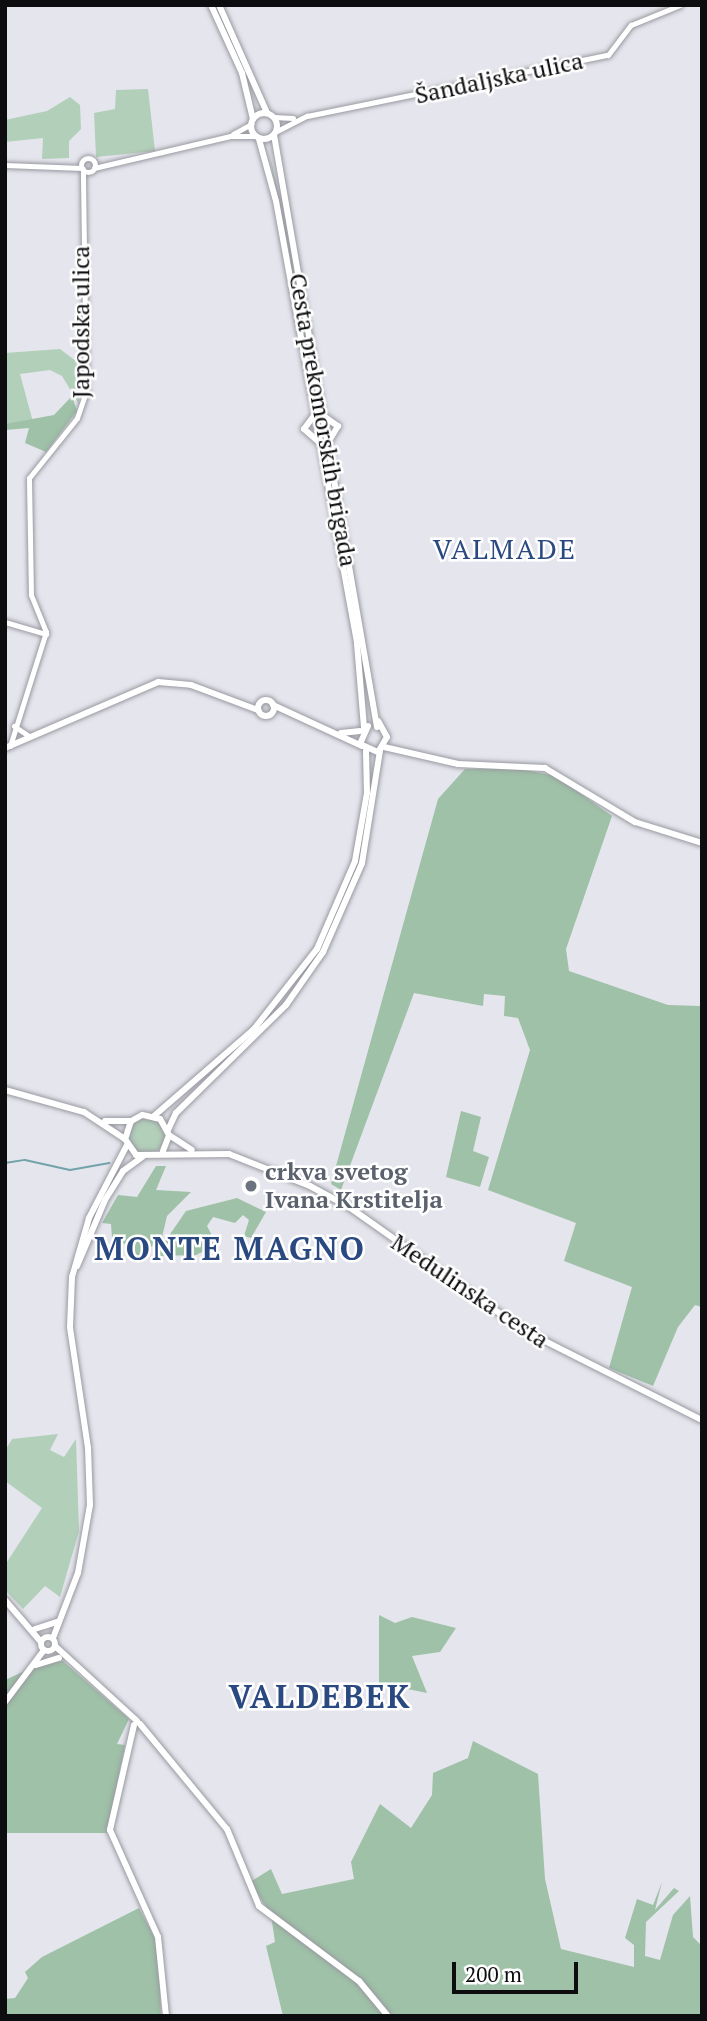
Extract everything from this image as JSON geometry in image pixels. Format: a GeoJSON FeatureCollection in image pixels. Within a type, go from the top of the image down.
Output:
{"type":"FeatureCollection","features":[{"type":"Feature","properties":{"kind":"main road"},"geometry":{"type":"LineString","coordinates":[[211,5],[242,73],[252,121],[270,115],[221,8]]}},
{"type":"Feature","properties":{"kind":"main road","name":"Cesta prekomorskih brigada"},"geometry":{"type":"LineString","coordinates":[[270,115],[276,133],[323,412],[325,446],[369,704],[385,737]]}},
{"type":"Feature","properties":{"kind":"main road","name":"Cesta prekomorskih brigada"},"geometry":{"type":"LineString","coordinates":[[252,121],[257,137],[268,156],[314,408],[325,446]]}},
{"type":"Feature","properties":{"kind":"main road"},"geometry":{"type":"LineString","coordinates":[[257,137],[276,133]]}},
{"type":"Feature","properties":{"kind":"main road"},"geometry":{"type":"LineString","coordinates":[[314,408],[311,425],[304,429],[325,446],[338,426],[323,412]]}},
{"type":"Feature","properties":{"kind":"main road"},"geometry":{"type":"LineString","coordinates":[[9,746],[165,681],[246,702],[261,701],[273,705],[286,714],[335,732],[362,748],[409,751],[458,764],[545,768],[635,822],[702,843]]}},
{"type":"Feature","properties":{"kind":"main road"},"geometry":{"type":"LineString","coordinates":[[258,710],[261,701]]}},
{"type":"Feature","properties":{"kind":"main road"},"geometry":{"type":"LineString","coordinates":[[246,702],[271,714],[286,714]]}},
{"type":"Feature","properties":{"kind":"main road","name":"Cesta prekomorskih brigada"},"geometry":{"type":"LineString","coordinates":[[362,748],[369,704]]}},
{"type":"Feature","properties":{"kind":"main road"},"geometry":{"type":"LineString","coordinates":[[271,714],[273,705]]}},
{"type":"Feature","properties":{"kind":"main road"},"geometry":{"type":"LineString","coordinates":[[335,732],[378,726]]}},
{"type":"Feature","properties":{"kind":"main road"},"geometry":{"type":"LineString","coordinates":[[5,1090],[104,1121],[131,1121],[154,1116],[254,1029],[317,949],[355,861],[372,773],[385,737],[409,751]]}},
{"type":"Feature","properties":{"kind":"main road"},"geometry":{"type":"LineString","coordinates":[[72,1277],[105,1199],[123,1171],[142,1157],[163,1151],[176,1112],[286,1005],[323,952],[362,863],[372,773],[362,748]]}},
{"type":"Feature","properties":{"kind":"main road"},"geometry":{"type":"LineString","coordinates":[[154,1116],[168,1132],[200,1153]]}},
{"type":"Feature","properties":{"kind":"main road"},"geometry":{"type":"LineString","coordinates":[[104,1121],[142,1157]]}},
{"type":"Feature","properties":{"kind":"main road"},"geometry":{"type":"LineString","coordinates":[[46,1639],[63,1617],[90,1505],[70,1327],[72,1277],[89,1217],[126,1142],[131,1121]]}},
{"type":"Feature","properties":{"kind":"main road","name":"Medulinska cesta"},"geometry":{"type":"LineString","coordinates":[[163,1151],[241,1156],[332,1197],[515,1325],[702,1420]]}},
{"type":"Feature","properties":{"kind":"main road"},"geometry":{"type":"LineString","coordinates":[[5,1600],[46,1639],[50,1649],[59,1658],[75,1667]]}},
{"type":"Feature","properties":{"kind":"main road"},"geometry":{"type":"LineString","coordinates":[[33,1628],[63,1617]]}},
{"type":"Feature","properties":{"kind":"main road"},"geometry":{"type":"LineString","coordinates":[[46,1639],[50,1649],[75,1667],[195,1783],[226,1829],[259,1906],[359,1981],[388,2016]]}},
{"type":"Feature","properties":{"kind":"main road"},"geometry":{"type":"LineString","coordinates":[[5,1702],[50,1649]]}},
{"type":"Feature","properties":{"kind":"main road"},"geometry":{"type":"LineString","coordinates":[[32,1668],[59,1658]]}},
{"type":"Feature","properties":{"kind":"main road"},"geometry":{"type":"LineString","coordinates":[[137,1725],[110,1830],[158,1937],[166,2016]]}},
{"type":"Feature","properties":{"kind":"street","name":"Šandaljska ulica"},"geometry":{"type":"LineString","coordinates":[[270,115],[300,118],[608,55],[621,44],[631,25],[680,5]]}},
{"type":"Feature","properties":{"kind":"street","name":"Šandaljska ulica"},"geometry":{"type":"LineString","coordinates":[[276,133],[300,118]]}},
{"type":"Feature","properties":{"kind":"street"},"geometry":{"type":"LineString","coordinates":[[230,136],[252,121]]}},
{"type":"Feature","properties":{"kind":"street"},"geometry":{"type":"LineString","coordinates":[[5,165],[67,165],[93,170],[111,163],[230,136],[257,137]]}},
{"type":"Feature","properties":{"kind":"street"},"geometry":{"type":"LineString","coordinates":[[67,165],[83,160],[111,163]]}},
{"type":"Feature","properties":{"kind":"street","name":"Japodska ulica"},"geometry":{"type":"LineString","coordinates":[[46,634],[31,588],[29,478],[77,418],[86,392],[80,215],[85,182],[83,160]]}},
{"type":"Feature","properties":{"kind":"street"},"geometry":{"type":"LineString","coordinates":[[93,170],[94,161]]}},
{"type":"Feature","properties":{"kind":"street","name":"Japodska ulica"},"geometry":{"type":"LineString","coordinates":[[85,182],[93,170]]}},
{"type":"Feature","properties":{"kind":"street"},"geometry":{"type":"LineString","coordinates":[[5,622],[46,634],[9,746]]}},
{"type":"Feature","properties":{"kind":"street"},"geometry":{"type":"LineString","coordinates":[[14,727],[29,736]]}},
{"type":"Feature","properties":{"kind":"green space"},"geometry":{"type":"Polygon","coordinates":[[[148,89],[155,151],[96,157],[94,113],[115,109],[116,90],[148,89]]]}},
{"type":"Feature","properties":{"kind":"green space"},"geometry":{"type":"Polygon","coordinates":[[[70,97],[80,105],[81,129],[69,141],[69,158],[42,159],[43,138],[5,142],[5,120],[47,111],[70,97]]]}},
{"type":"Feature","properties":{"kind":"green space"},"geometry":{"type":"Polygon","coordinates":[[[269,152],[285,222],[340,532],[339,531],[269,152]]]}},
{"type":"Feature","properties":{"kind":"green space"},"geometry":{"type":"Polygon","coordinates":[[[60,349],[81,365],[79,404],[62,376],[50,370],[20,374],[33,422],[5,424],[5,353],[60,349]]]}},
{"type":"Feature","properties":{"kind":"green space"},"geometry":{"type":"Polygon","coordinates":[[[72,396],[77,411],[46,452],[25,443],[29,428],[5,430],[5,424],[54,415],[72,396]]]}},
{"type":"Feature","properties":{"kind":"green space"},"geometry":{"type":"Polygon","coordinates":[[[516,768],[556,776],[612,816],[566,949],[569,971],[668,1005],[700,1006],[702,1307],[695,1305],[678,1327],[653,1386],[609,1368],[632,1287],[564,1261],[576,1223],[488,1190],[530,1050],[518,1018],[504,1016],[505,996],[484,994],[483,1006],[414,993],[341,1190],[331,1184],[438,799],[465,769],[516,768]]]}},
{"type":"Feature","properties":{"kind":"green space"},"geometry":{"type":"Polygon","coordinates":[[[461,1111],[481,1117],[473,1151],[489,1157],[480,1187],[446,1177],[461,1111]]]}},
{"type":"Feature","properties":{"kind":"green space"},"geometry":{"type":"Polygon","coordinates":[[[147,1118],[160,1123],[165,1136],[160,1149],[147,1154],[134,1149],[129,1136],[134,1123],[147,1118]]]}},
{"type":"Feature","properties":{"kind":"green space"},"geometry":{"type":"Polygon","coordinates":[[[156,1166],[166,1166],[156,1190],[191,1192],[167,1216],[162,1237],[137,1260],[130,1247],[112,1237],[111,1224],[102,1223],[118,1195],[137,1197],[156,1166]]]}},
{"type":"Feature","properties":{"kind":"green space"},"geometry":{"type":"Polygon","coordinates":[[[237,1198],[266,1212],[251,1238],[244,1236],[249,1220],[243,1215],[235,1223],[213,1217],[207,1226],[217,1245],[196,1255],[155,1256],[186,1211],[237,1198]]]}},
{"type":"Feature","properties":{"kind":"green space"},"geometry":{"type":"Polygon","coordinates":[[[58,1434],[50,1450],[64,1457],[76,1439],[79,1531],[60,1597],[45,1586],[23,1609],[5,1590],[5,1565],[42,1508],[5,1481],[5,1451],[12,1439],[58,1434]]]}},
{"type":"Feature","properties":{"kind":"green space"},"geometry":{"type":"Polygon","coordinates":[[[379,1615],[395,1623],[412,1617],[456,1628],[440,1652],[412,1656],[427,1693],[379,1683],[379,1615]]]}},
{"type":"Feature","properties":{"kind":"green space"},"geometry":{"type":"Polygon","coordinates":[[[63,1661],[129,1719],[117,1744],[125,1745],[107,1833],[5,1833],[5,1680],[44,1662],[63,1661]]]}},
{"type":"Feature","properties":{"kind":"green space"},"geometry":{"type":"Polygon","coordinates":[[[473,1741],[538,1774],[545,1879],[561,1949],[634,1967],[634,1945],[625,1938],[637,1899],[653,1905],[662,1882],[655,1910],[674,1888],[679,1891],[646,1922],[645,1956],[660,1960],[673,1915],[690,1896],[693,1937],[702,1946],[702,2016],[283,2016],[266,1946],[275,1942],[271,1915],[250,1882],[271,1869],[282,1894],[354,1879],[351,1862],[380,1804],[411,1828],[432,1795],[433,1773],[468,1758],[473,1741]]]}},
{"type":"Feature","properties":{"kind":"green space"},"geometry":{"type":"Polygon","coordinates":[[[139,1908],[158,1944],[161,2016],[5,2016],[5,1999],[15,1998],[28,1978],[25,1972],[42,1957],[139,1908]]]}},
{"type":"Feature","properties":{"kind":"waterway"},"geometry":{"type":"LineString","coordinates":[[5,1163],[25,1160],[70,1170],[109,1163]]}},
{"type":"Feature","properties":{"kind":"place","name":"crkva svetog Ivana Krstitelja"},"geometry":{"type":"Point","coordinates":[251,1186]}},
{"type":"Feature","properties":{"kind":"district","name":"VALMADE"},"geometry":{"type":"Point","coordinates":[505,549]}},
{"type":"Feature","properties":{"kind":"district","name":"MONTE MAGNO"},"geometry":{"type":"Point","coordinates":[230,1248]}},
{"type":"Feature","properties":{"kind":"district","name":"VALDEBEK"},"geometry":{"type":"Point","coordinates":[320,1696]}}]}
